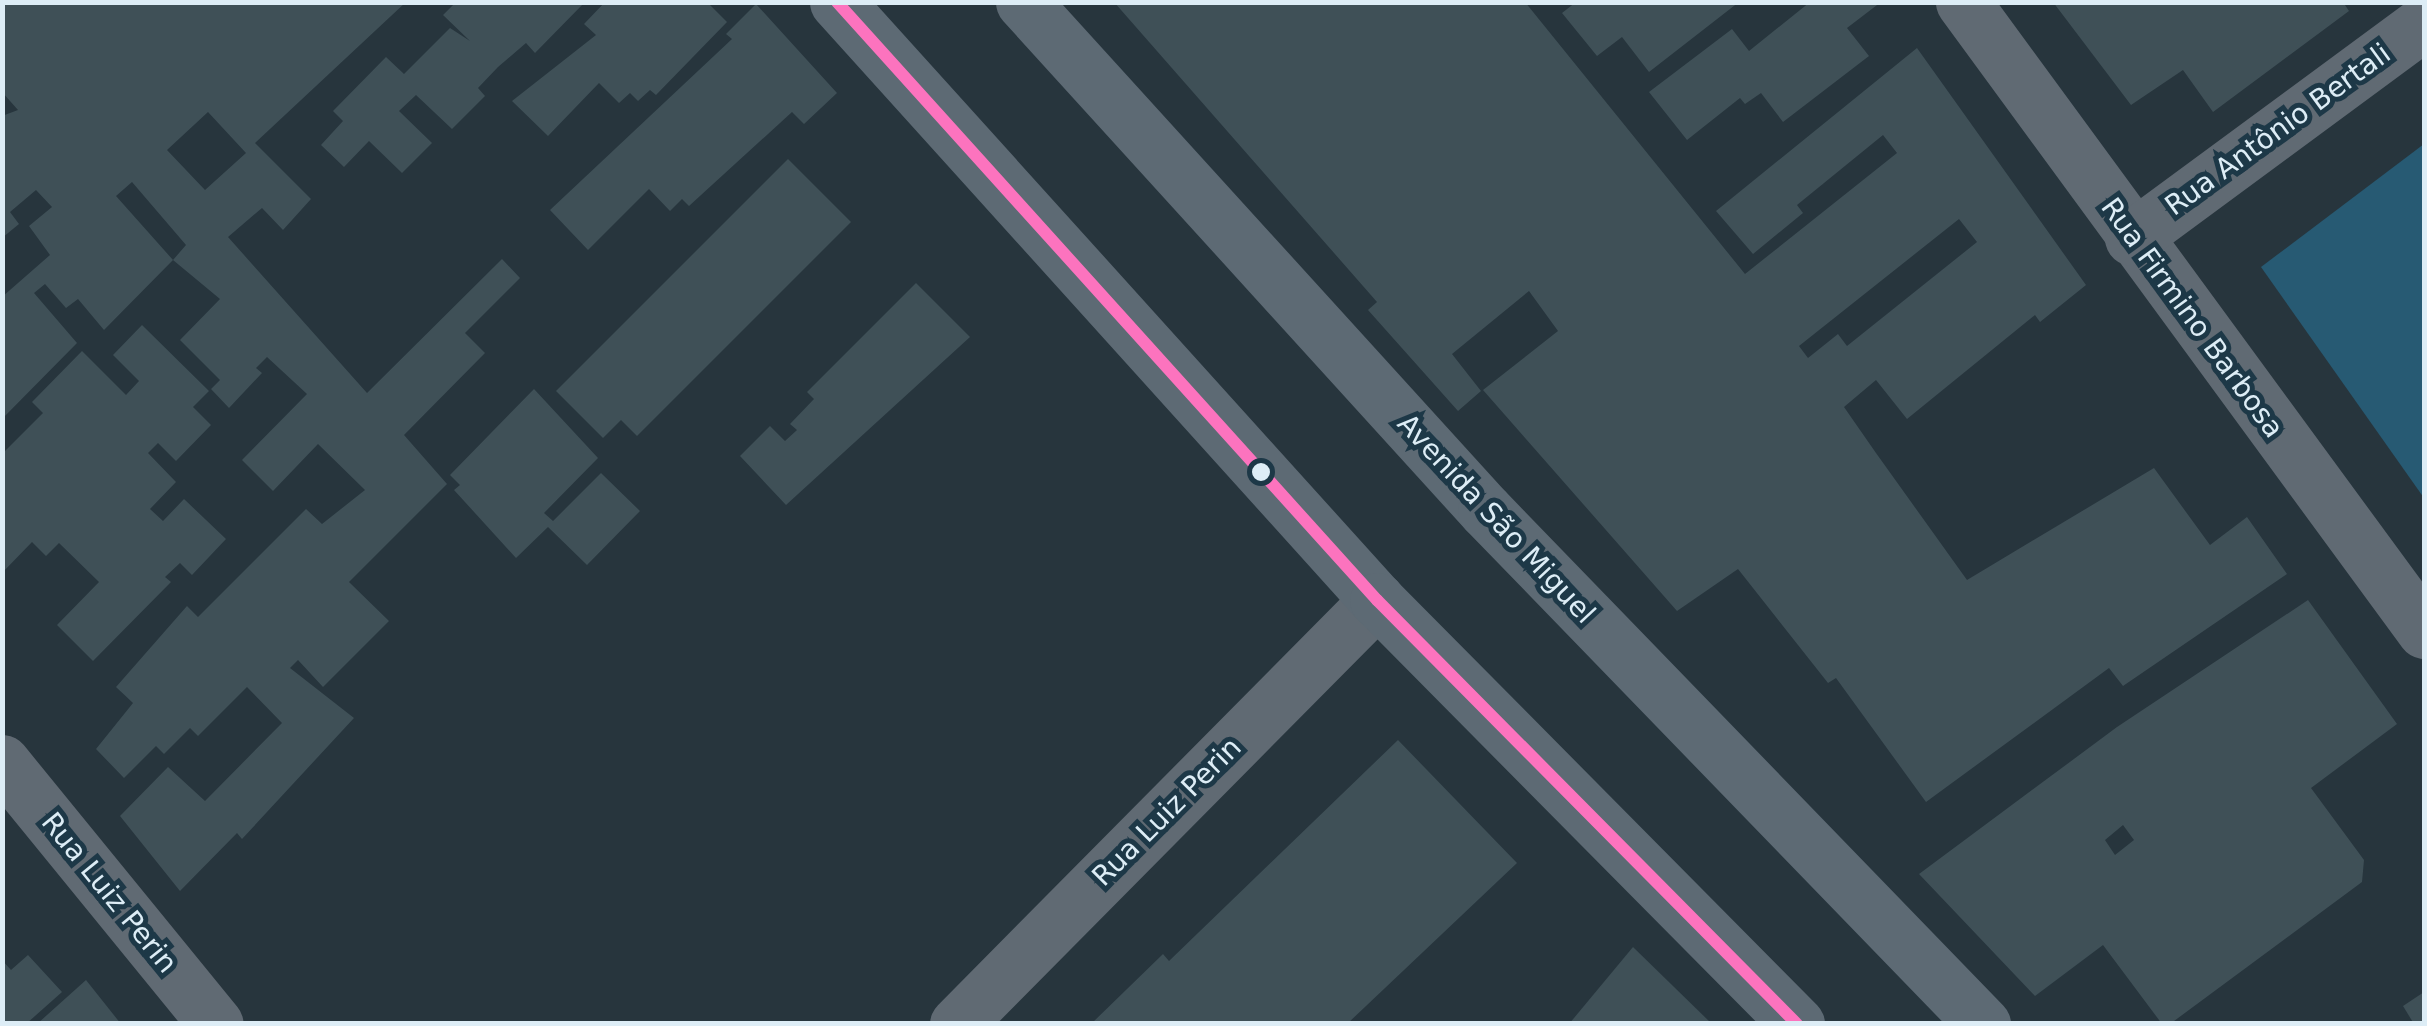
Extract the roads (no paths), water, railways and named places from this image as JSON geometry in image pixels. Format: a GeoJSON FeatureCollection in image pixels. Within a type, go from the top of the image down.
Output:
{"type":"FeatureCollection","features":[{"type":"Feature","properties":{"kind":"main road"},"geometry":{"type":"LineString","coordinates":[[837,2],[1377,600],[1797,1024]]}},
{"type":"Feature","properties":{"kind":"main road","name":"Avenida São Miguel"},"geometry":{"type":"LineString","coordinates":[[1023,2],[1485,510],[1983,1024]]}},
{"type":"Feature","properties":{"kind":"street","name":"Rua Firmino Barbosa"},"geometry":{"type":"LineString","coordinates":[[1963,2],[2132,238],[2424,631]]}},
{"type":"Feature","properties":{"kind":"street","name":"Rua Antônio Bertali"},"geometry":{"type":"LineString","coordinates":[[2132,238],[2424,23]]}},
{"type":"Feature","properties":{"kind":"street","name":"Rua Luiz Perin"},"geometry":{"type":"LineString","coordinates":[[957,1024],[1377,600]]}},
{"type":"Feature","properties":{"kind":"street","name":"Rua Luiz Perin"},"geometry":{"type":"LineString","coordinates":[[2,762],[216,1024]]}}]}
